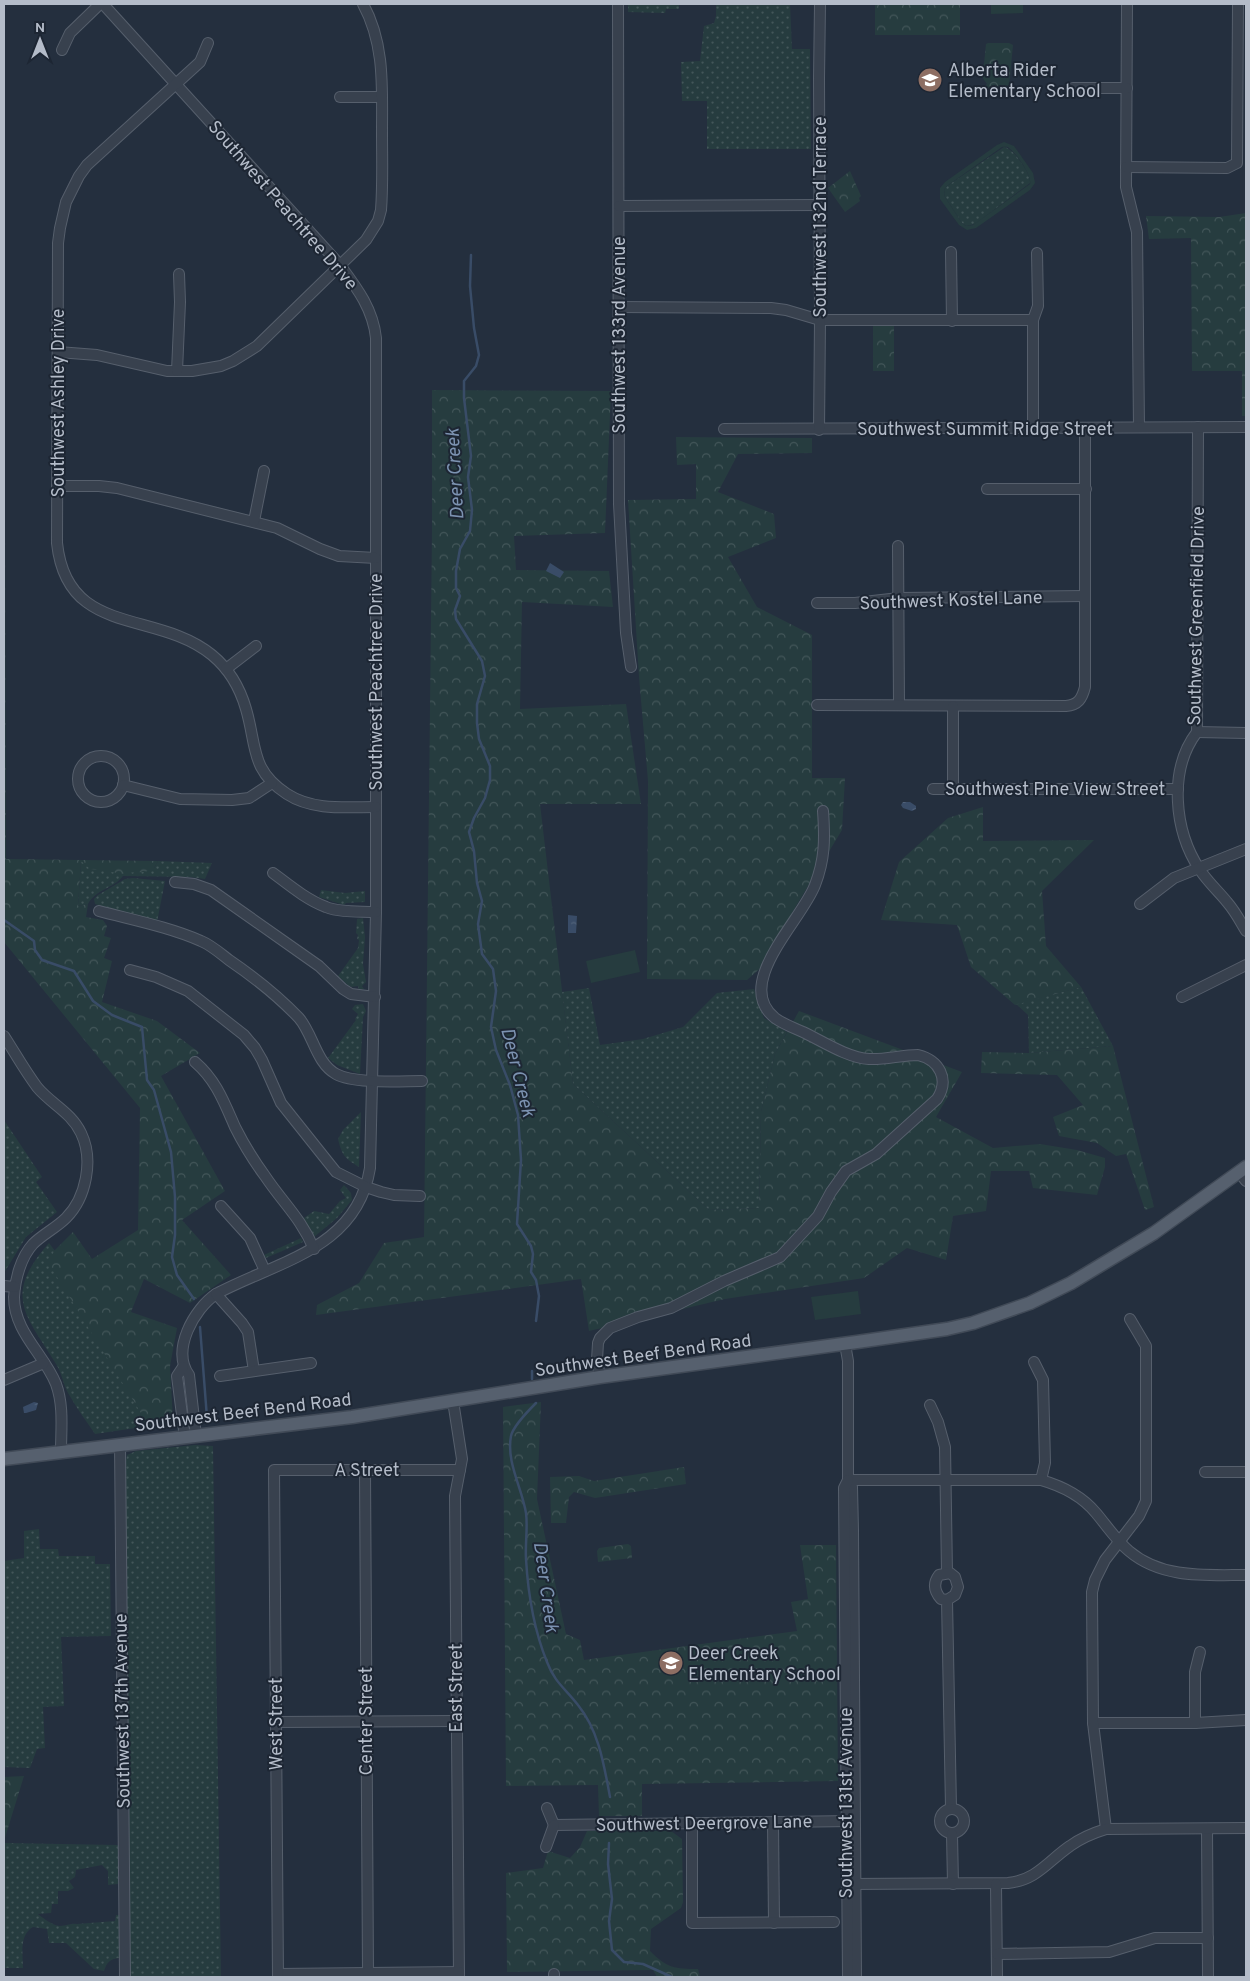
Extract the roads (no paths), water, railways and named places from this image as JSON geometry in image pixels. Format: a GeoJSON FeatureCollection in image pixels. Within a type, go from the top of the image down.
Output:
{"type":"FeatureCollection","features":[{"type":"Feature","properties":{"kind":"main road","name":"Southwest Beef Bend Road"},"geometry":{"type":"LineString","coordinates":[[4,1459],[352,1417],[600,1377],[846,1344],[956,1327],[1000,1315],[1071,1283],[1154,1233],[1244,1173]]}},
{"type":"Feature","properties":{"kind":"street"},"geometry":{"type":"LineString","coordinates":[[62,50],[70,33],[102,4]]}},
{"type":"Feature","properties":{"kind":"street","name":"Southwest Peachtree Drive"},"geometry":{"type":"LineString","coordinates":[[102,4],[340,265],[366,303],[375,330],[376,912],[372,1155],[366,1187],[359,1204],[348,1221],[334,1235],[314,1249],[216,1294],[203,1306],[192,1321],[185,1341],[183,1367],[177,1376],[190,1437]]}},
{"type":"Feature","properties":{"kind":"street"},"geometry":{"type":"LineString","coordinates":[[58,352],[97,355],[156,369],[177,371],[208,370],[233,361],[269,335],[366,240],[378,221],[381,210],[382,97],[380,53],[373,26],[363,4]]}},
{"type":"Feature","properties":{"kind":"street","name":"Southwest 133rd Avenue"},"geometry":{"type":"LineString","coordinates":[[618,4],[619,528],[626,633],[631,666]]}},
{"type":"Feature","properties":{"kind":"street","name":"Southwest 132nd Terrace"},"geometry":{"type":"LineString","coordinates":[[819,430],[820,4]]}},
{"type":"Feature","properties":{"kind":"street"},"geometry":{"type":"LineString","coordinates":[[1127,4],[1126,167],[1128,200],[1136,232],[1139,428]]}},
{"type":"Feature","properties":{"kind":"street"},"geometry":{"type":"LineString","coordinates":[[1126,167],[1227,168],[1237,163],[1238,4]]}},
{"type":"Feature","properties":{"kind":"street","name":"Southwest Ashley Drive"},"geometry":{"type":"LineString","coordinates":[[208,43],[200,62],[87,165],[79,176],[66,202],[58,243],[57,486],[59,557],[68,582],[88,604],[108,614],[183,638],[212,655],[226,669],[235,682],[246,709],[256,757],[272,782],[298,800],[316,805],[376,807]]}},
{"type":"Feature","properties":{"kind":"street"},"geometry":{"type":"LineString","coordinates":[[1073,88],[1127,88]]}},
{"type":"Feature","properties":{"kind":"street"},"geometry":{"type":"LineString","coordinates":[[340,97],[382,97]]}},
{"type":"Feature","properties":{"kind":"street"},"geometry":{"type":"LineString","coordinates":[[619,206],[820,205]]}},
{"type":"Feature","properties":{"kind":"street"},"geometry":{"type":"LineString","coordinates":[[951,252],[952,321]]}},
{"type":"Feature","properties":{"kind":"street"},"geometry":{"type":"LineString","coordinates":[[1034,428],[1033,320],[1038,306],[1037,253]]}},
{"type":"Feature","properties":{"kind":"street"},"geometry":{"type":"LineString","coordinates":[[177,371],[180,302],[179,274]]}},
{"type":"Feature","properties":{"kind":"street"},"geometry":{"type":"LineString","coordinates":[[619,307],[770,308],[786,310],[820,320],[1033,320]]}},
{"type":"Feature","properties":{"kind":"street","name":"Southwest Greenfield Drive"},"geometry":{"type":"LineString","coordinates":[[1198,427],[1197,732],[1189,742],[1185,752],[1181,764],[1178,789],[1182,828],[1198,868],[1233,910],[1246,931]]}},
{"type":"Feature","properties":{"kind":"street","name":"Southwest Summit Ridge Street"},"geometry":{"type":"LineString","coordinates":[[724,430],[1246,427]]}},
{"type":"Feature","properties":{"kind":"street"},"geometry":{"type":"LineString","coordinates":[[817,705],[1066,706],[1073,705],[1080,700],[1086,687],[1084,596],[1085,428]]}},
{"type":"Feature","properties":{"kind":"street"},"geometry":{"type":"LineString","coordinates":[[254,521],[264,471]]}},
{"type":"Feature","properties":{"kind":"street"},"geometry":{"type":"LineString","coordinates":[[57,486],[117,488],[278,528],[330,554],[346,557],[376,558]]}},
{"type":"Feature","properties":{"kind":"street"},"geometry":{"type":"LineString","coordinates":[[987,489],[1086,488]]}},
{"type":"Feature","properties":{"kind":"street"},"geometry":{"type":"LineString","coordinates":[[898,546],[899,705]]}},
{"type":"Feature","properties":{"kind":"street","name":"Southwest Kostel Lane"},"geometry":{"type":"LineString","coordinates":[[817,603],[855,603],[899,598],[1084,596]]}},
{"type":"Feature","properties":{"kind":"street"},"geometry":{"type":"LineString","coordinates":[[226,669],[256,646]]}},
{"type":"Feature","properties":{"kind":"street"},"geometry":{"type":"LineString","coordinates":[[953,789],[954,706]]}},
{"type":"Feature","properties":{"kind":"street"},"geometry":{"type":"LineString","coordinates":[[1197,732],[1246,734]]}},
{"type":"Feature","properties":{"kind":"street"},"geometry":{"type":"LineString","coordinates":[[94,757],[110,758],[121,767],[124,777],[123,785],[118,795],[110,800],[102,802],[93,800],[80,788],[79,772],[86,762],[94,757]]}},
{"type":"Feature","properties":{"kind":"street"},"geometry":{"type":"LineString","coordinates":[[123,785],[180,800],[232,800],[249,798],[272,782]]}},
{"type":"Feature","properties":{"kind":"street","name":"Southwest Pine View Street"},"geometry":{"type":"LineString","coordinates":[[933,789],[1178,789]]}},
{"type":"Feature","properties":{"kind":"street"},"geometry":{"type":"LineString","coordinates":[[600,1377],[597,1360],[598,1344],[600,1338],[610,1328],[638,1317],[671,1308],[724,1281],[785,1254],[818,1216],[831,1192],[846,1171],[876,1154],[937,1099],[940,1094],[943,1086],[941,1071],[937,1064],[925,1057],[918,1055],[868,1059],[852,1056],[776,1019],[765,1006],[761,986],[765,969],[808,901],[823,860],[825,838],[823,811]]}},
{"type":"Feature","properties":{"kind":"street"},"geometry":{"type":"LineString","coordinates":[[1140,904],[1165,884],[1198,868],[1246,849]]}},
{"type":"Feature","properties":{"kind":"street"},"geometry":{"type":"LineString","coordinates":[[273,873],[311,900],[327,908],[376,912]]}},
{"type":"Feature","properties":{"kind":"street"},"geometry":{"type":"LineString","coordinates":[[175,882],[194,884],[211,890],[319,966],[343,989],[351,994],[375,997]]}},
{"type":"Feature","properties":{"kind":"street"},"geometry":{"type":"LineString","coordinates":[[99,911],[190,936],[203,942],[247,972],[288,1007],[305,1026],[322,1060],[334,1073],[342,1077],[374,1080],[422,1081]]}},
{"type":"Feature","properties":{"kind":"street"},"geometry":{"type":"LineString","coordinates":[[1182,997],[1246,965]]}},
{"type":"Feature","properties":{"kind":"street"},"geometry":{"type":"LineString","coordinates":[[130,970],[156,977],[188,990],[244,1035],[262,1060],[282,1103],[336,1172],[366,1187],[394,1195],[420,1196]]}},
{"type":"Feature","properties":{"kind":"street"},"geometry":{"type":"LineString","coordinates":[[4,1036],[38,1087],[74,1120],[82,1134],[86,1150],[87,1165],[80,1198],[74,1209],[28,1251],[19,1269],[15,1287],[14,1299],[17,1317],[25,1334],[50,1370],[60,1396],[60,1452]]}},
{"type":"Feature","properties":{"kind":"street"},"geometry":{"type":"LineString","coordinates":[[195,1062],[214,1081],[236,1129],[264,1176],[301,1222],[314,1249]]}},
{"type":"Feature","properties":{"kind":"street"},"geometry":{"type":"LineString","coordinates":[[221,1206],[250,1238],[266,1271]]}},
{"type":"Feature","properties":{"kind":"street"},"geometry":{"type":"LineString","coordinates":[[4,1286],[15,1287]]}},
{"type":"Feature","properties":{"kind":"street"},"geometry":{"type":"LineString","coordinates":[[216,1294],[248,1332],[254,1371]]}},
{"type":"Feature","properties":{"kind":"street"},"geometry":{"type":"LineString","coordinates":[[1106,1829],[1093,1723],[1092,1592],[1095,1580],[1105,1560],[1139,1516],[1146,1501],[1146,1346],[1130,1319]]}},
{"type":"Feature","properties":{"kind":"street","name":"Southwest 131st Avenue"},"geometry":{"type":"LineString","coordinates":[[846,1344],[848,1361],[848,1480],[852,1487],[850,1821],[856,1977]]}},
{"type":"Feature","properties":{"kind":"street"},"geometry":{"type":"LineString","coordinates":[[1034,1362],[1044,1380],[1045,1463],[1041,1480]]}},
{"type":"Feature","properties":{"kind":"street"},"geometry":{"type":"LineString","coordinates":[[4,1380],[44,1363]]}},
{"type":"Feature","properties":{"kind":"street"},"geometry":{"type":"LineString","coordinates":[[220,1376],[311,1363]]}},
{"type":"Feature","properties":{"kind":"street","name":"East Street"},"geometry":{"type":"LineString","coordinates":[[453,1401],[461,1449],[460,1470],[455,1496],[459,1975]]}},
{"type":"Feature","properties":{"kind":"street"},"geometry":{"type":"LineString","coordinates":[[930,1405],[938,1422],[945,1447],[947,1574]]}},
{"type":"Feature","properties":{"kind":"street","name":"Southwest 137th Avenue"},"geometry":{"type":"LineString","coordinates":[[120,1444],[125,1977]]}},
{"type":"Feature","properties":{"kind":"street","name":"A Street"},"geometry":{"type":"LineString","coordinates":[[274,1470],[460,1470]]}},
{"type":"Feature","properties":{"kind":"street","name":"West Street"},"geometry":{"type":"LineString","coordinates":[[274,1470],[278,1976]]}},
{"type":"Feature","properties":{"kind":"street","name":"Center Street"},"geometry":{"type":"LineString","coordinates":[[365,1470],[368,1973]]}},
{"type":"Feature","properties":{"kind":"street"},"geometry":{"type":"LineString","coordinates":[[1205,1472],[1246,1472]]}},
{"type":"Feature","properties":{"kind":"street"},"geometry":{"type":"LineString","coordinates":[[848,1480],[1041,1480],[1064,1488],[1085,1502],[1119,1542],[1147,1563],[1177,1573],[1208,1576],[1246,1575]]}},
{"type":"Feature","properties":{"kind":"street"},"geometry":{"type":"LineString","coordinates":[[947,1574],[955,1577],[958,1587],[955,1595],[947,1600],[941,1599],[936,1594],[935,1584],[939,1575],[947,1574]]}},
{"type":"Feature","properties":{"kind":"street"},"geometry":{"type":"LineString","coordinates":[[947,1600],[951,1808]]}},
{"type":"Feature","properties":{"kind":"street"},"geometry":{"type":"LineString","coordinates":[[1195,1723],[1195,1672],[1200,1652]]}},
{"type":"Feature","properties":{"kind":"street"},"geometry":{"type":"LineString","coordinates":[[1093,1723],[1195,1723],[1246,1720]]}},
{"type":"Feature","properties":{"kind":"street"},"geometry":{"type":"LineString","coordinates":[[276,1722],[457,1721]]}},
{"type":"Feature","properties":{"kind":"street"},"geometry":{"type":"LineString","coordinates":[[546,1847],[554,1825],[547,1808]]}},
{"type":"Feature","properties":{"kind":"street"},"geometry":{"type":"LineString","coordinates":[[951,1808],[962,1814],[964,1822],[960,1830],[952,1834]]}},
{"type":"Feature","properties":{"kind":"street"},"geometry":{"type":"LineString","coordinates":[[951,1808],[942,1812],[939,1822],[943,1830],[952,1834]]}},
{"type":"Feature","properties":{"kind":"street","name":"Southwest Deergrove Lane"},"geometry":{"type":"LineString","coordinates":[[554,1825],[850,1821]]}},
{"type":"Feature","properties":{"kind":"street"},"geometry":{"type":"LineString","coordinates":[[773,1823],[774,1923]]}},
{"type":"Feature","properties":{"kind":"street"},"geometry":{"type":"LineString","coordinates":[[692,1824],[692,1923],[834,1922]]}},
{"type":"Feature","properties":{"kind":"street"},"geometry":{"type":"LineString","coordinates":[[1207,1828],[1208,1977]]}},
{"type":"Feature","properties":{"kind":"street"},"geometry":{"type":"LineString","coordinates":[[851,1884],[996,1884],[1022,1882],[1034,1876],[1071,1846],[1094,1833],[1106,1829],[1246,1828]]}},
{"type":"Feature","properties":{"kind":"street"},"geometry":{"type":"LineString","coordinates":[[952,1834],[953,1884]]}},
{"type":"Feature","properties":{"kind":"street","name":"Southwest 131st Avenue"},"geometry":{"type":"LineString","coordinates":[[848,1977],[851,1884]]}},
{"type":"Feature","properties":{"kind":"street"},"geometry":{"type":"LineString","coordinates":[[996,1884],[997,1977]]}},
{"type":"Feature","properties":{"kind":"street"},"geometry":{"type":"LineString","coordinates":[[997,1954],[1109,1952],[1155,1938],[1208,1938]]}},
{"type":"Feature","properties":{"kind":"street"},"geometry":{"type":"LineString","coordinates":[[278,1976],[368,1973],[459,1975]]}},
{"type":"Feature","properties":{"kind":"water"},"geometry":{"type":"Polygon","coordinates":[[[550,563],[564,572],[560,578],[546,571],[550,563]]]}},
{"type":"Feature","properties":{"kind":"water"},"geometry":{"type":"Polygon","coordinates":[[[903,802],[910,802],[916,806],[916,809],[912,811],[903,808],[901,805],[903,802]]]}},
{"type":"Feature","properties":{"kind":"water"},"geometry":{"type":"Polygon","coordinates":[[[568,915],[577,916],[576,933],[568,933],[568,915]]]}},
{"type":"Feature","properties":{"kind":"water"},"geometry":{"type":"Polygon","coordinates":[[[34,1402],[38,1403],[36,1410],[24,1413],[23,1407],[34,1402]]]}},
{"type":"Feature","properties":{"kind":"waterway","name":"Deer Creek"},"geometry":{"type":"LineString","coordinates":[[471,255],[470,286],[479,355],[476,366],[464,381],[464,398],[471,456],[468,477],[472,510],[470,531],[460,549],[456,571],[456,588],[460,596],[455,610],[456,619],[482,661],[485,676],[477,704],[477,723],[479,739],[490,766],[490,780],[485,798],[469,832],[474,851],[477,883],[482,901],[478,924],[482,954],[493,969],[496,991],[491,1027],[496,1050],[510,1085],[518,1115],[521,1160],[517,1224],[531,1246],[533,1254],[531,1272],[536,1280],[539,1296],[536,1321]]}},
{"type":"Feature","properties":{"kind":"waterway"},"geometry":{"type":"LineString","coordinates":[[4,920],[34,941],[35,950],[42,960],[74,971],[93,1001],[112,1015],[142,1027],[147,1080],[154,1090],[171,1152],[175,1197],[175,1235],[172,1257],[177,1275],[194,1299]]}},
{"type":"Feature","properties":{"kind":"waterway"},"geometry":{"type":"LineString","coordinates":[[200,1327],[207,1418]]}},
{"type":"Feature","properties":{"kind":"waterway","name":"Deer Creek"},"geometry":{"type":"LineString","coordinates":[[532,1371],[532,1379]]}},
{"type":"Feature","properties":{"kind":"waterway","name":"Deer Creek"},"geometry":{"type":"LineString","coordinates":[[536,1403],[515,1428],[511,1436],[510,1446],[512,1465],[526,1513],[526,1559],[532,1611],[542,1650],[550,1669],[585,1715],[596,1737],[610,1797]]}},
{"type":"Feature","properties":{"kind":"waterway","name":"Deer Creek"},"geometry":{"type":"LineString","coordinates":[[609,1843],[608,1864],[612,1899],[609,1921],[612,1950],[624,1962],[643,1964],[672,1977]]}},
{"type":"Feature","properties":{"kind":"place","name":"Alberta Rider Elementary School"},"geometry":{"type":"Point","coordinates":[930,80]}},
{"type":"Feature","properties":{"kind":"place","name":"Deer Creek Elementary School"},"geometry":{"type":"Point","coordinates":[671,1663]}}]}
